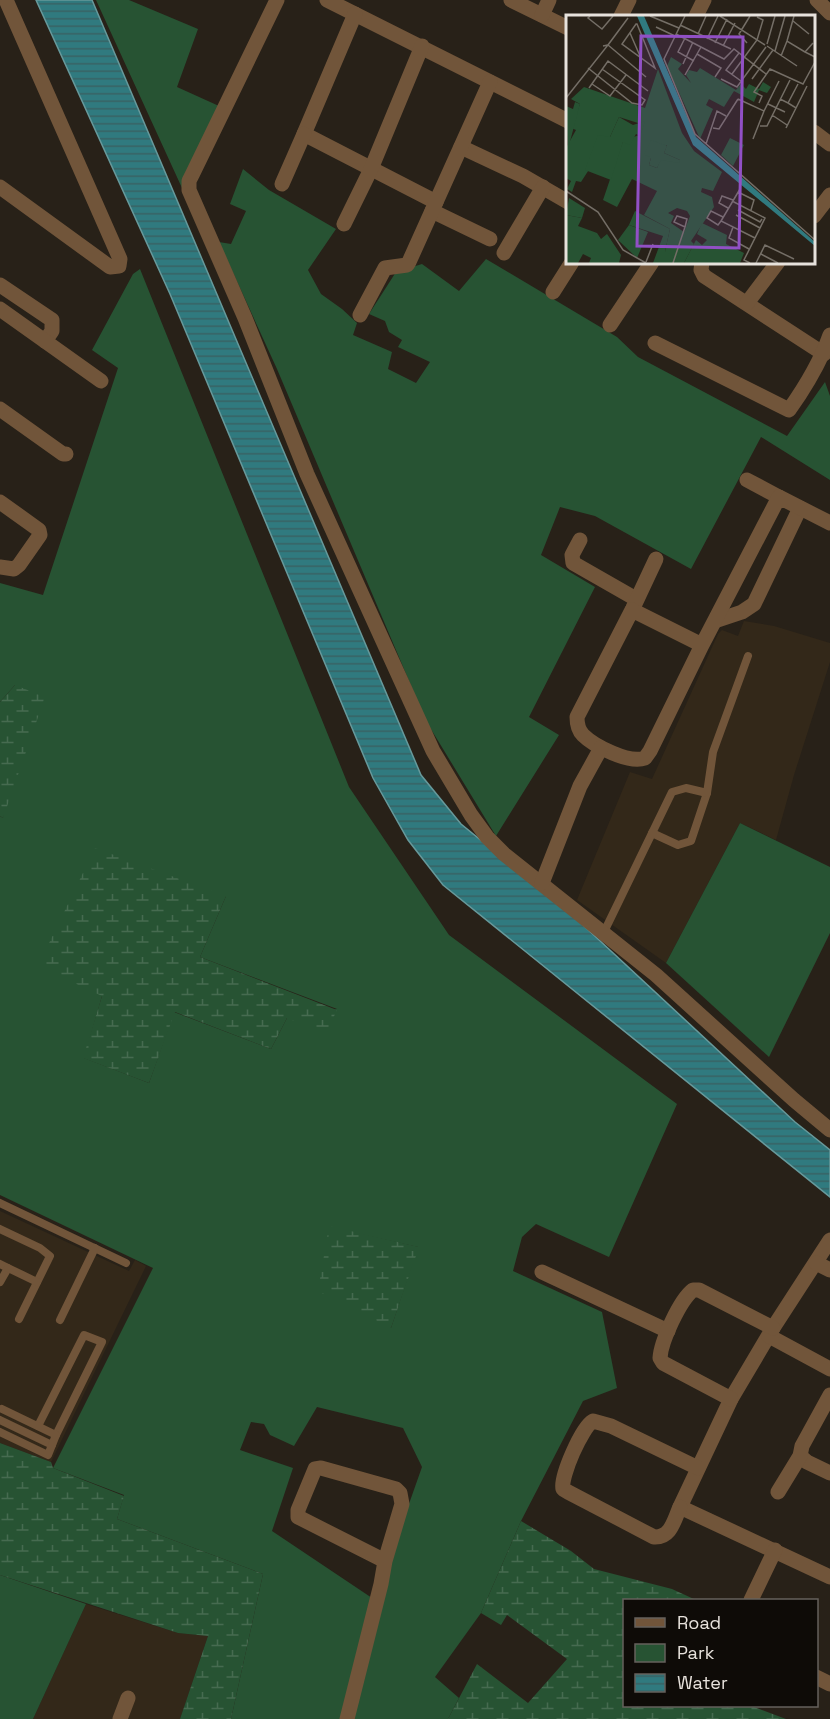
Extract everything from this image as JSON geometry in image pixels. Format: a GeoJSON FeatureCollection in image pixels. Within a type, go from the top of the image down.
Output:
{"type":"FeatureCollection","features":[{"type":"Feature","properties":{"kind":"street"},"geometry":{"type":"LineString","coordinates":[[0,187],[110,267],[119,266],[120,259],[6,0]]}},
{"type":"Feature","properties":{"kind":"street"},"geometry":{"type":"LineString","coordinates":[[327,0],[566,120]]}},
{"type":"Feature","properties":{"kind":"street"},"geometry":{"type":"LineString","coordinates":[[511,0],[566,27]]}},
{"type":"Feature","properties":{"kind":"street"},"geometry":{"type":"LineString","coordinates":[[542,15],[549,0]]}},
{"type":"Feature","properties":{"kind":"street"},"geometry":{"type":"LineString","coordinates":[[622,15],[629,0]]}},
{"type":"Feature","properties":{"kind":"street"},"geometry":{"type":"LineString","coordinates":[[696,15],[704,0]]}},
{"type":"Feature","properties":{"kind":"street"},"geometry":{"type":"LineString","coordinates":[[817,0],[830,13]]}},
{"type":"Feature","properties":{"kind":"street"},"geometry":{"type":"LineString","coordinates":[[275,1],[188,187],[258,349],[307,474],[433,751],[457,795],[487,837],[504,854],[656,975],[830,1130]]}},
{"type":"Feature","properties":{"kind":"street"},"geometry":{"type":"LineString","coordinates":[[282,184],[355,14]]}},
{"type":"Feature","properties":{"kind":"street"},"geometry":{"type":"LineString","coordinates":[[344,224],[422,46]]}},
{"type":"Feature","properties":{"kind":"street"},"geometry":{"type":"LineString","coordinates":[[360,315],[385,268],[407,265],[409,262],[490,82]]}},
{"type":"Feature","properties":{"kind":"street"},"geometry":{"type":"LineString","coordinates":[[815,133],[830,144]]}},
{"type":"Feature","properties":{"kind":"street"},"geometry":{"type":"LineString","coordinates":[[304,134],[370,169],[489,239]]}},
{"type":"Feature","properties":{"kind":"street"},"geometry":{"type":"LineString","coordinates":[[461,147],[523,176],[566,201]]}},
{"type":"Feature","properties":{"kind":"street"},"geometry":{"type":"LineString","coordinates":[[504,253],[543,188]]}},
{"type":"Feature","properties":{"kind":"street"},"geometry":{"type":"LineString","coordinates":[[815,214],[830,195]]}},
{"type":"Feature","properties":{"kind":"street"},"geometry":{"type":"LineString","coordinates":[[553,292],[571,264]]}},
{"type":"Feature","properties":{"kind":"street"},"geometry":{"type":"LineString","coordinates":[[610,325],[651,264]]}},
{"type":"Feature","properties":{"kind":"street"},"geometry":{"type":"LineString","coordinates":[[702,264],[700,270],[705,276],[824,354]]}},
{"type":"Feature","properties":{"kind":"street"},"geometry":{"type":"LineString","coordinates":[[747,303],[776,264]]}},
{"type":"Feature","properties":{"kind":"street"},"geometry":{"type":"LineString","coordinates":[[0,285],[52,320],[52,331],[45,341]]}},
{"type":"Feature","properties":{"kind":"street"},"geometry":{"type":"LineString","coordinates":[[0,309],[101,381]]}},
{"type":"Feature","properties":{"kind":"street"},"geometry":{"type":"LineString","coordinates":[[655,344],[789,410],[824,354],[830,335]]}},
{"type":"Feature","properties":{"kind":"street"},"geometry":{"type":"LineString","coordinates":[[0,409],[66,454]]}},
{"type":"Feature","properties":{"kind":"street"},"geometry":{"type":"LineString","coordinates":[[747,480],[830,523]]}},
{"type":"Feature","properties":{"kind":"street"},"geometry":{"type":"LineString","coordinates":[[656,559],[577,717],[583,735],[601,748],[635,760],[645,758],[650,751],[779,497]]}},
{"type":"Feature","properties":{"kind":"street"},"geometry":{"type":"LineString","coordinates":[[0,502],[40,533],[19,566],[14,569],[0,567]]}},
{"type":"Feature","properties":{"kind":"street"},"geometry":{"type":"LineString","coordinates":[[715,621],[742,612],[754,604],[800,508]]}},
{"type":"Feature","properties":{"kind":"street"},"geometry":{"type":"LineString","coordinates":[[580,540],[572,555],[573,562],[634,604],[702,645]]}},
{"type":"Feature","properties":{"kind":"street"},"geometry":{"type":"LineString","coordinates":[[542,883],[580,786],[601,748]]}},
{"type":"Feature","properties":{"kind":"street"},"geometry":{"type":"LineString","coordinates":[[698,1468],[605,1424],[593,1421],[585,1429],[562,1479],[563,1489],[654,1537],[661,1538],[668,1532],[731,1399],[830,1239]]}},
{"type":"Feature","properties":{"kind":"street"},"geometry":{"type":"LineString","coordinates":[[816,1263],[830,1270]]}},
{"type":"Feature","properties":{"kind":"street"},"geometry":{"type":"LineString","coordinates":[[542,1272],[668,1331]]}},
{"type":"Feature","properties":{"kind":"street"},"geometry":{"type":"LineString","coordinates":[[731,1399],[663,1363],[660,1358],[668,1331],[687,1296],[693,1290],[708,1295],[830,1369]]}},
{"type":"Feature","properties":{"kind":"street"},"geometry":{"type":"LineString","coordinates":[[778,1492],[800,1456],[802,1446],[825,1417],[830,1395]]}},
{"type":"Feature","properties":{"kind":"street"},"geometry":{"type":"LineString","coordinates":[[800,1456],[830,1473]]}},
{"type":"Feature","properties":{"kind":"street"},"geometry":{"type":"LineString","coordinates":[[347,1719],[385,1561],[402,1504],[400,1493],[396,1489],[321,1468],[315,1469],[298,1510],[298,1517],[385,1561]]}},
{"type":"Feature","properties":{"kind":"street"},"geometry":{"type":"LineString","coordinates":[[680,1507],[830,1577]]}},
{"type":"Feature","properties":{"kind":"street"},"geometry":{"type":"LineString","coordinates":[[751,1599],[775,1550]]}},
{"type":"Feature","properties":{"kind":"street"},"geometry":{"type":"LineString","coordinates":[[120,1719],[128,1698]]}},
{"type":"Feature","properties":{"kind":"lane"},"geometry":{"type":"LineString","coordinates":[[652,833],[678,845],[691,841],[707,793],[713,752],[748,656]]}},
{"type":"Feature","properties":{"kind":"lane"},"geometry":{"type":"LineString","coordinates":[[604,932],[672,792],[686,788],[707,793]]}},
{"type":"Feature","properties":{"kind":"lane"},"geometry":{"type":"LineString","coordinates":[[0,1203],[126,1263]]}},
{"type":"Feature","properties":{"kind":"lane"},"geometry":{"type":"LineString","coordinates":[[0,1229],[50,1256],[19,1319]]}},
{"type":"Feature","properties":{"kind":"lane"},"geometry":{"type":"LineString","coordinates":[[60,1320],[95,1248]]}},
{"type":"Feature","properties":{"kind":"lane"},"geometry":{"type":"LineString","coordinates":[[0,1282],[4,1266],[37,1282]]}},
{"type":"Feature","properties":{"kind":"lane"},"geometry":{"type":"LineString","coordinates":[[0,1432],[48,1455],[102,1342],[84,1335],[38,1426]]}},
{"type":"Feature","properties":{"kind":"lane"},"geometry":{"type":"LineString","coordinates":[[2,1409],[56,1435]]}},
{"type":"Feature","properties":{"kind":"lane"},"geometry":{"type":"LineString","coordinates":[[0,1420],[52,1445]]}},
{"type":"Feature","properties":{"kind":"shaded area"},"geometry":{"type":"Polygon","coordinates":[[[744,621],[774,626],[830,643],[830,662],[776,840],[740,823],[666,963],[577,900],[630,772],[652,779],[718,634],[722,630],[738,636],[744,621]]]}},
{"type":"Feature","properties":{"kind":"shaded area"},"geometry":{"type":"Polygon","coordinates":[[[0,1211],[129,1271],[135,1260],[146,1266],[51,1462],[0,1443],[0,1211]]]}},
{"type":"Feature","properties":{"kind":"shaded area"},"geometry":{"type":"Polygon","coordinates":[[[86,1604],[178,1633],[208,1636],[180,1719],[33,1719],[86,1604]]]}},
{"type":"Feature","properties":{"kind":"green space"},"geometry":{"type":"Polygon","coordinates":[[[96,0],[129,0],[198,29],[177,87],[219,106],[182,188],[96,0]]]}},
{"type":"Feature","properties":{"kind":"green space"},"geometry":{"type":"Polygon","coordinates":[[[243,169],[269,190],[336,229],[308,270],[321,294],[357,323],[353,335],[392,352],[388,369],[416,383],[430,362],[398,347],[402,340],[389,332],[385,321],[369,314],[396,272],[422,264],[459,291],[486,259],[617,337],[638,357],[787,436],[825,382],[830,396],[830,480],[761,437],[691,569],[595,516],[560,507],[541,555],[595,587],[529,717],[559,735],[496,836],[426,721],[277,369],[219,242],[231,244],[246,211],[230,204],[243,169]]]}},
{"type":"Feature","properties":{"kind":"green space"},"geometry":{"type":"Polygon","coordinates":[[[140,269],[349,787],[449,935],[677,1104],[609,1257],[536,1224],[522,1237],[513,1271],[602,1312],[617,1388],[583,1401],[521,1521],[481,1613],[435,1677],[459,1698],[448,1719],[231,1719],[263,1574],[117,1519],[124,1495],[53,1468],[153,1268],[0,1195],[0,816],[3,818],[15,685],[0,702],[0,583],[43,595],[118,368],[92,350],[133,274],[140,269]],[[226,896],[102,996],[84,1058],[149,1083],[174,1012],[271,1049],[287,1018],[337,1009],[200,957],[226,896]],[[329,1227],[391,1328],[418,1247],[329,1227]],[[317,1407],[294,1446],[270,1435],[264,1424],[251,1422],[240,1450],[293,1468],[272,1531],[375,1600],[422,1467],[403,1428],[317,1407]]]}},
{"type":"Feature","properties":{"kind":"green space"},"geometry":{"type":"Polygon","coordinates":[[[15,685],[45,697],[3,818],[0,816],[0,702],[15,685]]]}},
{"type":"Feature","properties":{"kind":"green space"},"geometry":{"type":"Polygon","coordinates":[[[740,823],[830,867],[830,933],[769,1057],[666,963],[740,823]]]}},
{"type":"Feature","properties":{"kind":"green space"},"geometry":{"type":"Polygon","coordinates":[[[95,848],[226,896],[200,957],[337,1010],[326,1033],[287,1018],[271,1049],[175,1012],[149,1083],[83,1058],[102,996],[38,966],[95,848]]]}},
{"type":"Feature","properties":{"kind":"green space"},"geometry":{"type":"Polygon","coordinates":[[[329,1226],[419,1247],[391,1328],[318,1291],[329,1226]]]}},
{"type":"Feature","properties":{"kind":"green space"},"geometry":{"type":"Polygon","coordinates":[[[0,1443],[51,1462],[53,1468],[124,1496],[117,1519],[263,1574],[231,1719],[180,1719],[208,1636],[178,1633],[0,1575],[0,1443]]]}},
{"type":"Feature","properties":{"kind":"green space"},"geometry":{"type":"Polygon","coordinates":[[[521,1521],[571,1551],[594,1569],[672,1589],[694,1599],[623,1599],[623,1707],[754,1707],[786,1719],[448,1719],[477,1664],[528,1703],[567,1659],[507,1615],[501,1625],[481,1613],[521,1521]]]}},
{"type":"Feature","properties":{"kind":"green space"},"geometry":{"type":"Polygon","coordinates":[[[0,1575],[86,1604],[33,1719],[0,1719],[0,1575]]]}},
{"type":"Feature","properties":{"kind":"water"},"geometry":{"type":"Polygon","coordinates":[[[36,0],[92,0],[421,775],[461,824],[569,912],[795,1122],[830,1150],[830,1197],[443,885],[408,840],[373,778],[170,294],[36,0]]]}}]}
